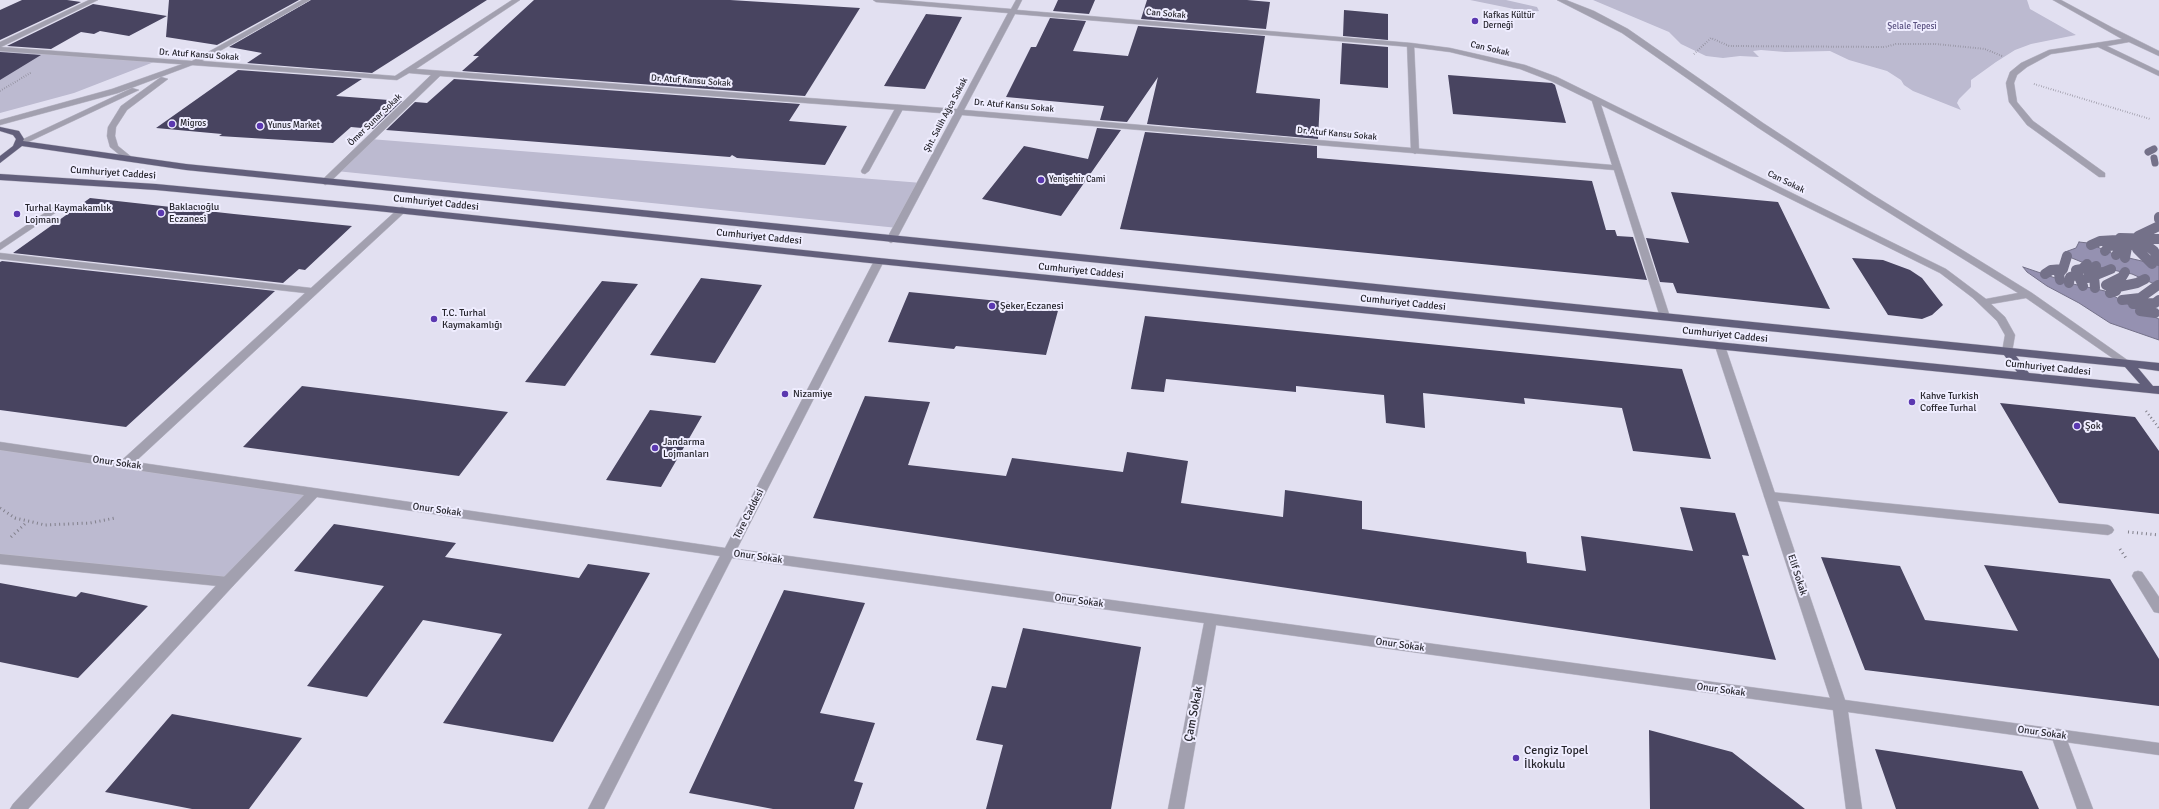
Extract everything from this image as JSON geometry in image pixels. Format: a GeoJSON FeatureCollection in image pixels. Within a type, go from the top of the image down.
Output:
{"type":"FeatureCollection","features":[{"type":"Feature","properties":{"kind":"highway"},"geometry":{"type":"LineString","coordinates":[[0,129],[16,133],[19,136],[19,143],[13,151],[0,160]]}},
{"type":"Feature","properties":{"kind":"highway","name":"Cumhuriyet Caddesi"},"geometry":{"type":"LineString","coordinates":[[19,143],[130,159],[325,182],[2159,367]]}},
{"type":"Feature","properties":{"kind":"highway","name":"Cumhuriyet Caddesi"},"geometry":{"type":"LineString","coordinates":[[0,177],[149,186],[402,210],[879,261],[2154,390]]}},
{"type":"Feature","properties":{"kind":"highway"},"geometry":{"type":"LineString","coordinates":[[2007,352],[2026,377]]}},
{"type":"Feature","properties":{"kind":"highway"},"geometry":{"type":"LineString","coordinates":[[2128,364],[2154,390]]}},
{"type":"Feature","properties":{"kind":"street"},"geometry":{"type":"LineString","coordinates":[[0,45],[95,0]]}},
{"type":"Feature","properties":{"kind":"street"},"geometry":{"type":"LineString","coordinates":[[130,159],[114,147],[111,136],[117,117],[136,98],[191,64],[307,0]]}},
{"type":"Feature","properties":{"kind":"street","name":"Ömer Sunar Sokak"},"geometry":{"type":"LineString","coordinates":[[397,78],[517,0]]}},
{"type":"Feature","properties":{"kind":"street","name":"Can Sokak"},"geometry":{"type":"LineString","coordinates":[[876,0],[1410,45],[1450,50],[1522,67],[1554,79],[1943,271],[1964,285],[1984,302],[2008,328],[2010,335],[2007,352]]}},
{"type":"Feature","properties":{"kind":"street","name":"Şht. Salih Ağca Sokak"},"geometry":{"type":"LineString","coordinates":[[891,240],[1020,0]]}},
{"type":"Feature","properties":{"kind":"street"},"geometry":{"type":"LineString","coordinates":[[1560,0],[1591,13],[1625,31],[1767,130],[1870,197],[2028,295],[2128,364]]}},
{"type":"Feature","properties":{"kind":"street"},"geometry":{"type":"LineString","coordinates":[[2056,0],[2129,40],[2159,54]]}},
{"type":"Feature","properties":{"kind":"street"},"geometry":{"type":"LineString","coordinates":[[2102,175],[2045,135],[2022,114],[2013,102],[2010,92],[2012,78],[2013,74],[2024,65],[2049,52],[2129,40]]}},
{"type":"Feature","properties":{"kind":"street"},"geometry":{"type":"LineString","coordinates":[[2098,44],[2159,74]]}},
{"type":"Feature","properties":{"kind":"street"},"geometry":{"type":"LineString","coordinates":[[1410,45],[1415,151]]}},
{"type":"Feature","properties":{"kind":"street","name":"Dr. Atuf Kansu Sokak"},"geometry":{"type":"LineString","coordinates":[[0,49],[397,78]]}},
{"type":"Feature","properties":{"kind":"street"},"geometry":{"type":"LineString","coordinates":[[0,123],[115,91],[191,64]]}},
{"type":"Feature","properties":{"kind":"street"},"geometry":{"type":"LineString","coordinates":[[19,143],[191,64]]}},
{"type":"Feature","properties":{"kind":"street","name":"Dr. Atuf Kansu Sokak"},"geometry":{"type":"LineString","coordinates":[[409,71],[900,107],[1617,168]]}},
{"type":"Feature","properties":{"kind":"street","name":"Ömer Sunar Sokak"},"geometry":{"type":"LineString","coordinates":[[325,182],[438,73]]}},
{"type":"Feature","properties":{"kind":"street"},"geometry":{"type":"LineString","coordinates":[[1595,99],[1665,317]]}},
{"type":"Feature","properties":{"kind":"street"},"geometry":{"type":"LineString","coordinates":[[865,171],[900,107]]}},
{"type":"Feature","properties":{"kind":"street"},"geometry":{"type":"LineString","coordinates":[[0,247],[58,207]]}},
{"type":"Feature","properties":{"kind":"street"},"geometry":{"type":"LineString","coordinates":[[125,464],[402,210]]}},
{"type":"Feature","properties":{"kind":"street"},"geometry":{"type":"LineString","coordinates":[[0,256],[314,291]]}},
{"type":"Feature","properties":{"kind":"street","name":"Töre Caddesi"},"geometry":{"type":"LineString","coordinates":[[596,809],[879,261]]}},
{"type":"Feature","properties":{"kind":"street"},"geometry":{"type":"LineString","coordinates":[[1984,302],[2028,295]]}},
{"type":"Feature","properties":{"kind":"street","name":"Elif Sokak"},"geometry":{"type":"LineString","coordinates":[[1720,346],[1840,706],[1854,809]]}},
{"type":"Feature","properties":{"kind":"street","name":"Onur Sokak"},"geometry":{"type":"LineString","coordinates":[[0,446],[729,553],[2159,749]]}},
{"type":"Feature","properties":{"kind":"street"},"geometry":{"type":"LineString","coordinates":[[18,809],[228,582],[314,492]]}},
{"type":"Feature","properties":{"kind":"street"},"geometry":{"type":"LineString","coordinates":[[1770,496],[2108,530]]}},
{"type":"Feature","properties":{"kind":"street"},"geometry":{"type":"LineString","coordinates":[[0,558],[228,582]]}},
{"type":"Feature","properties":{"kind":"street"},"geometry":{"type":"LineString","coordinates":[[2138,576],[2159,608]]}},
{"type":"Feature","properties":{"kind":"street","name":"Çam Sokak"},"geometry":{"type":"LineString","coordinates":[[1176,809],[1212,619]]}},
{"type":"Feature","properties":{"kind":"street"},"geometry":{"type":"LineString","coordinates":[[2058,736],[2085,809]]}},
{"type":"Feature","properties":{"kind":"path"},"geometry":{"type":"LineString","coordinates":[[1689,58],[1711,38],[1729,46],[1801,45],[1885,47],[1896,44],[1935,44],[1985,49],[2024,65]]}},
{"type":"Feature","properties":{"kind":"path"},"geometry":{"type":"LineString","coordinates":[[2012,78],[2150,119]]}},
{"type":"Feature","properties":{"kind":"path"},"geometry":{"type":"LineString","coordinates":[[0,508],[15,518],[27,522],[67,525],[115,518]]}},
{"type":"Feature","properties":{"kind":"path"},"geometry":{"type":"LineString","coordinates":[[5,542],[27,522]]}},
{"type":"Feature","properties":{"kind":"path"},"geometry":{"type":"LineString","coordinates":[[2108,530],[2159,535]]}},
{"type":"Feature","properties":{"kind":"path"},"geometry":{"type":"LineString","coordinates":[[2108,530],[2138,576]]}},
{"type":"Feature","properties":{"kind":"green space"},"geometry":{"type":"Polygon","coordinates":[[[1470,0],[1506,0],[1537,7],[1539,11],[1529,12],[1470,0]]]}},
{"type":"Feature","properties":{"kind":"green space","name":"Şelale Tepesi"},"geometry":{"type":"Polygon","coordinates":[[[1593,0],[2027,0],[2030,9],[2076,35],[2031,44],[2015,50],[1996,62],[1971,80],[1971,87],[1957,103],[1961,110],[1913,91],[1904,85],[1901,80],[1887,71],[1849,60],[1830,51],[1785,52],[1761,50],[1753,51],[1759,57],[1740,56],[1723,58],[1706,56],[1681,44],[1669,32],[1593,0]]]}},
{"type":"Feature","properties":{"kind":"green space"},"geometry":{"type":"Polygon","coordinates":[[[0,49],[154,62],[74,93],[0,113],[0,49]]]}},
{"type":"Feature","properties":{"kind":"green space"},"geometry":{"type":"Polygon","coordinates":[[[370,139],[922,183],[898,228],[336,171],[370,139]]]}},
{"type":"Feature","properties":{"kind":"green space"},"geometry":{"type":"Polygon","coordinates":[[[0,446],[314,492],[228,582],[0,559],[0,446]]]}},
{"type":"Feature","properties":{"kind":"shaded area"},"geometry":{"type":"Polygon","coordinates":[[[2079,242],[2088,243],[2116,255],[2159,265],[2159,286],[2132,274],[2089,265],[2067,256],[2065,252],[2076,248],[2079,242]]]}},
{"type":"Feature","properties":{"kind":"shaded area"},"geometry":{"type":"Polygon","coordinates":[[[2023,267],[2073,284],[2105,291],[2140,311],[2159,319],[2159,340],[2110,323],[2079,303],[2047,286],[2027,272],[2023,267]]]}},
{"type":"Feature","properties":{"kind":"building"},"geometry":{"type":"Polygon","coordinates":[[[22,0],[67,0],[81,2],[0,40],[0,10],[22,0]]]}},
{"type":"Feature","properties":{"kind":"building"},"geometry":{"type":"Polygon","coordinates":[[[169,0],[299,0],[217,45],[166,37],[169,0]]]}},
{"type":"Feature","properties":{"kind":"building"},"geometry":{"type":"Polygon","coordinates":[[[311,0],[487,0],[372,73],[247,63],[262,53],[229,47],[311,0]]]}},
{"type":"Feature","properties":{"kind":"building"},"geometry":{"type":"Polygon","coordinates":[[[534,0],[730,0],[860,8],[805,96],[462,71],[479,56],[473,56],[534,0]]]}},
{"type":"Feature","properties":{"kind":"building"},"geometry":{"type":"Polygon","coordinates":[[[1058,0],[1095,0],[1089,14],[1053,11],[1058,0]]]}},
{"type":"Feature","properties":{"kind":"building"},"geometry":{"type":"Polygon","coordinates":[[[1147,0],[1247,0],[1270,2],[1266,29],[1141,19],[1147,0]]]}},
{"type":"Feature","properties":{"kind":"building"},"geometry":{"type":"Polygon","coordinates":[[[93,4],[167,16],[129,36],[100,31],[94,34],[81,32],[51,49],[7,46],[93,4]]]}},
{"type":"Feature","properties":{"kind":"building"},"geometry":{"type":"Polygon","coordinates":[[[1344,10],[1388,14],[1388,40],[1343,36],[1344,10]]]}},
{"type":"Feature","properties":{"kind":"building"},"geometry":{"type":"Polygon","coordinates":[[[926,14],[962,17],[925,89],[884,86],[926,14]]]}},
{"type":"Feature","properties":{"kind":"building"},"geometry":{"type":"Polygon","coordinates":[[[1050,18],[1086,21],[1073,51],[1128,56],[1138,26],[1265,36],[1256,93],[1320,99],[1318,139],[1147,124],[1158,77],[1127,122],[1100,120],[1104,106],[1006,97],[1031,47],[1036,47],[1050,18]]]}},
{"type":"Feature","properties":{"kind":"building"},"geometry":{"type":"Polygon","coordinates":[[[1342,43],[1388,47],[1388,88],[1340,84],[1342,43]]]}},
{"type":"Feature","properties":{"kind":"building"},"geometry":{"type":"Polygon","coordinates":[[[0,52],[41,55],[0,80],[0,52]]]}},
{"type":"Feature","properties":{"kind":"building"},"geometry":{"type":"Polygon","coordinates":[[[238,70],[362,79],[336,96],[402,101],[373,129],[351,127],[333,143],[219,136],[222,134],[156,128],[238,70]]]}},
{"type":"Feature","properties":{"kind":"building"},"geometry":{"type":"Polygon","coordinates":[[[1448,75],[1552,83],[1555,85],[1566,123],[1453,114],[1448,75]]]}},
{"type":"Feature","properties":{"kind":"building"},"geometry":{"type":"Polygon","coordinates":[[[454,79],[800,104],[789,121],[847,126],[825,165],[737,158],[732,155],[730,157],[386,130],[415,102],[427,103],[454,79]]]}},
{"type":"Feature","properties":{"kind":"building","name":"Yenişehir Cami"},"geometry":{"type":"Polygon","coordinates":[[[1097,128],[1121,130],[1061,216],[982,199],[1024,146],[1088,159],[1097,128]]]}},
{"type":"Feature","properties":{"kind":"building"},"geometry":{"type":"Polygon","coordinates":[[[1145,132],[1317,146],[1317,158],[1592,181],[1606,230],[1615,230],[1617,236],[1633,237],[1647,280],[1120,229],[1145,132]]]}},
{"type":"Feature","properties":{"kind":"building"},"geometry":{"type":"Polygon","coordinates":[[[1671,192],[1778,202],[1830,309],[1677,293],[1673,283],[1660,282],[1646,238],[1689,243],[1671,192]]]}},
{"type":"Feature","properties":{"kind":"building"},"geometry":{"type":"Polygon","coordinates":[[[90,198],[352,226],[305,270],[299,269],[283,283],[13,253],[90,198]]]}},
{"type":"Feature","properties":{"kind":"building"},"geometry":{"type":"Polygon","coordinates":[[[1852,258],[1883,260],[1910,270],[1922,278],[1943,305],[1932,315],[1922,319],[1888,315],[1852,258]]]}},
{"type":"Feature","properties":{"kind":"building"},"geometry":{"type":"Polygon","coordinates":[[[2,261],[275,291],[126,427],[0,410],[0,262],[2,261]]]}},
{"type":"Feature","properties":{"kind":"building"},"geometry":{"type":"Polygon","coordinates":[[[701,278],[762,285],[715,363],[650,355],[701,278]]]}},
{"type":"Feature","properties":{"kind":"building"},"geometry":{"type":"Polygon","coordinates":[[[602,281],[638,284],[565,386],[525,382],[602,281]]]}},
{"type":"Feature","properties":{"kind":"building"},"geometry":{"type":"Polygon","coordinates":[[[909,292],[1059,307],[1046,355],[956,346],[954,349],[888,342],[909,292]]]}},
{"type":"Feature","properties":{"kind":"building"},"geometry":{"type":"Polygon","coordinates":[[[1145,316],[1682,369],[1711,459],[1633,451],[1622,408],[1524,398],[1525,404],[1423,393],[1425,428],[1386,423],[1384,395],[1296,386],[1296,392],[1166,379],[1164,392],[1131,389],[1145,316]]]}},
{"type":"Feature","properties":{"kind":"building"},"geometry":{"type":"Polygon","coordinates":[[[302,386],[508,412],[459,476],[243,447],[302,386]]]}},
{"type":"Feature","properties":{"kind":"building"},"geometry":{"type":"Polygon","coordinates":[[[865,396],[930,402],[908,465],[1006,476],[1012,458],[1123,472],[1127,452],[1188,461],[1181,503],[1283,517],[1285,490],[1362,501],[1362,529],[1526,552],[1527,563],[1586,571],[1581,536],[1693,551],[1680,507],[1735,513],[1749,556],[1742,555],[1776,660],[813,518],[865,396]]]}},
{"type":"Feature","properties":{"kind":"building"},"geometry":{"type":"Polygon","coordinates":[[[2000,403],[2135,417],[2159,451],[2159,514],[2059,503],[2000,403]]]}},
{"type":"Feature","properties":{"kind":"building","name":"Jandarma Lojmanları"},"geometry":{"type":"Polygon","coordinates":[[[650,410],[702,416],[661,487],[606,480],[650,410]]]}},
{"type":"Feature","properties":{"kind":"building"},"geometry":{"type":"Polygon","coordinates":[[[334,524],[456,543],[445,557],[579,578],[588,564],[650,573],[553,742],[443,723],[502,634],[423,620],[367,697],[307,686],[384,586],[294,571],[334,524]]]}},
{"type":"Feature","properties":{"kind":"building"},"geometry":{"type":"Polygon","coordinates":[[[1821,557],[1900,566],[1925,620],[2018,631],[1984,565],[2110,579],[2159,659],[2159,706],[1865,670],[1821,557]]]}},
{"type":"Feature","properties":{"kind":"building"},"geometry":{"type":"Polygon","coordinates":[[[0,583],[76,597],[81,592],[148,606],[78,678],[0,662],[0,583]]]}},
{"type":"Feature","properties":{"kind":"building"},"geometry":{"type":"Polygon","coordinates":[[[784,590],[865,603],[820,713],[875,723],[854,781],[863,783],[854,809],[773,809],[689,793],[784,590]]]}},
{"type":"Feature","properties":{"kind":"building"},"geometry":{"type":"Polygon","coordinates":[[[1023,628],[1141,647],[1111,809],[986,809],[1003,745],[976,740],[992,686],[1006,688],[1023,628]]]}},
{"type":"Feature","properties":{"kind":"building"},"geometry":{"type":"Polygon","coordinates":[[[172,714],[302,738],[249,809],[192,809],[105,792],[172,714]]]}},
{"type":"Feature","properties":{"kind":"building"},"geometry":{"type":"Polygon","coordinates":[[[1649,730],[1732,752],[1805,809],[1650,809],[1649,730]]]}},
{"type":"Feature","properties":{"kind":"building"},"geometry":{"type":"Polygon","coordinates":[[[1875,749],[2022,771],[2039,809],[1896,809],[1875,749]]]}},
{"type":"Feature","properties":{"kind":"waterway"},"geometry":{"type":"LineString","coordinates":[[2148,152],[2154,149]]}},
{"type":"Feature","properties":{"kind":"waterway"},"geometry":{"type":"LineString","coordinates":[[2154,158],[2155,163]]}},
{"type":"Feature","properties":{"kind":"waterway"},"geometry":{"type":"LineString","coordinates":[[2138,236],[2159,226]]}},
{"type":"Feature","properties":{"kind":"waterway"},"geometry":{"type":"LineString","coordinates":[[2118,245],[2117,241],[2120,238],[2144,239]]}},
{"type":"Feature","properties":{"kind":"waterway"},"geometry":{"type":"LineString","coordinates":[[2136,241],[2144,239]]}},
{"type":"Feature","properties":{"kind":"waterway"},"geometry":{"type":"LineString","coordinates":[[2144,239],[2159,239]]}},
{"type":"Feature","properties":{"kind":"waterway"},"geometry":{"type":"LineString","coordinates":[[2144,239],[2145,244],[2154,251],[2159,261]]}},
{"type":"Feature","properties":{"kind":"waterway"},"geometry":{"type":"LineString","coordinates":[[2091,245],[2100,241],[2117,240]]}},
{"type":"Feature","properties":{"kind":"waterway"},"geometry":{"type":"LineString","coordinates":[[2125,258],[2127,247],[2136,241]]}},
{"type":"Feature","properties":{"kind":"waterway"},"geometry":{"type":"LineString","coordinates":[[2136,241],[2138,244],[2137,249],[2152,264]]}},
{"type":"Feature","properties":{"kind":"waterway"},"geometry":{"type":"LineString","coordinates":[[2118,245],[2122,242]]}},
{"type":"Feature","properties":{"kind":"waterway"},"geometry":{"type":"LineString","coordinates":[[2105,251],[2109,246],[2118,245]]}},
{"type":"Feature","properties":{"kind":"waterway"},"geometry":{"type":"LineString","coordinates":[[2116,255],[2120,250],[2118,245]]}},
{"type":"Feature","properties":{"kind":"waterway"},"geometry":{"type":"LineString","coordinates":[[2063,269],[2067,256]]}},
{"type":"Feature","properties":{"kind":"waterway"},"geometry":{"type":"LineString","coordinates":[[2083,286],[2076,270],[2082,269],[2087,264]]}},
{"type":"Feature","properties":{"kind":"waterway"},"geometry":{"type":"LineString","coordinates":[[2088,278],[2090,270],[2096,266]]}},
{"type":"Feature","properties":{"kind":"waterway"},"geometry":{"type":"LineString","coordinates":[[2045,274],[2051,270],[2063,269]]}},
{"type":"Feature","properties":{"kind":"waterway"},"geometry":{"type":"LineString","coordinates":[[2060,280],[2059,274],[2063,269]]}},
{"type":"Feature","properties":{"kind":"waterway"},"geometry":{"type":"LineString","coordinates":[[2095,288],[2094,276],[2111,269]]}},
{"type":"Feature","properties":{"kind":"waterway"},"geometry":{"type":"LineString","coordinates":[[2106,285],[2122,277],[2125,272]]}},
{"type":"Feature","properties":{"kind":"waterway"},"geometry":{"type":"LineString","coordinates":[[2069,283],[2070,277],[2077,275]]}},
{"type":"Feature","properties":{"kind":"waterway"},"geometry":{"type":"LineString","coordinates":[[2110,293],[2116,291],[2118,287],[2137,283],[2145,279]]}},
{"type":"Feature","properties":{"kind":"waterway"},"geometry":{"type":"LineString","coordinates":[[2122,300],[2140,298],[2158,285]]}},
{"type":"Feature","properties":{"kind":"waterway"},"geometry":{"type":"LineString","coordinates":[[2133,304],[2155,303],[2159,300]]}},
{"type":"Feature","properties":{"kind":"waterway"},"geometry":{"type":"LineString","coordinates":[[2140,311],[2155,313]]}},
{"type":"Feature","properties":{"kind":"place","name":"Kafkas Kültür Derneği"},"geometry":{"type":"Point","coordinates":[1475,21]}},
{"type":"Feature","properties":{"kind":"place","name":"Migros"},"geometry":{"type":"Point","coordinates":[172,124]}},
{"type":"Feature","properties":{"kind":"place","name":"Yunus Market"},"geometry":{"type":"Point","coordinates":[260,126]}},
{"type":"Feature","properties":{"kind":"place","name":"Yenişehir Cami"},"geometry":{"type":"Point","coordinates":[1041,180]}},
{"type":"Feature","properties":{"kind":"place","name":"Baklacıoğlu Eczanesi"},"geometry":{"type":"Point","coordinates":[161,213]}},
{"type":"Feature","properties":{"kind":"place","name":"Turhal Kaymakamlık Lojmanı"},"geometry":{"type":"Point","coordinates":[17,214]}},
{"type":"Feature","properties":{"kind":"place","name":"Şeker Eczanesi"},"geometry":{"type":"Point","coordinates":[992,306]}},
{"type":"Feature","properties":{"kind":"place","name":"T.C. Turhal Kaymakamlığı"},"geometry":{"type":"Point","coordinates":[434,319]}},
{"type":"Feature","properties":{"kind":"place","name":"Nizamiye"},"geometry":{"type":"Point","coordinates":[785,394]}},
{"type":"Feature","properties":{"kind":"place","name":"Kahve Turkish Coffee Turhal"},"geometry":{"type":"Point","coordinates":[1912,402]}},
{"type":"Feature","properties":{"kind":"place","name":"Şok"},"geometry":{"type":"Point","coordinates":[2077,426]}},
{"type":"Feature","properties":{"kind":"place","name":"Jandarma Lojmanları"},"geometry":{"type":"Point","coordinates":[655,448]}},
{"type":"Feature","properties":{"kind":"place","name":"Cengiz Topel İlkokulu"},"geometry":{"type":"Point","coordinates":[1516,758]}}]}
